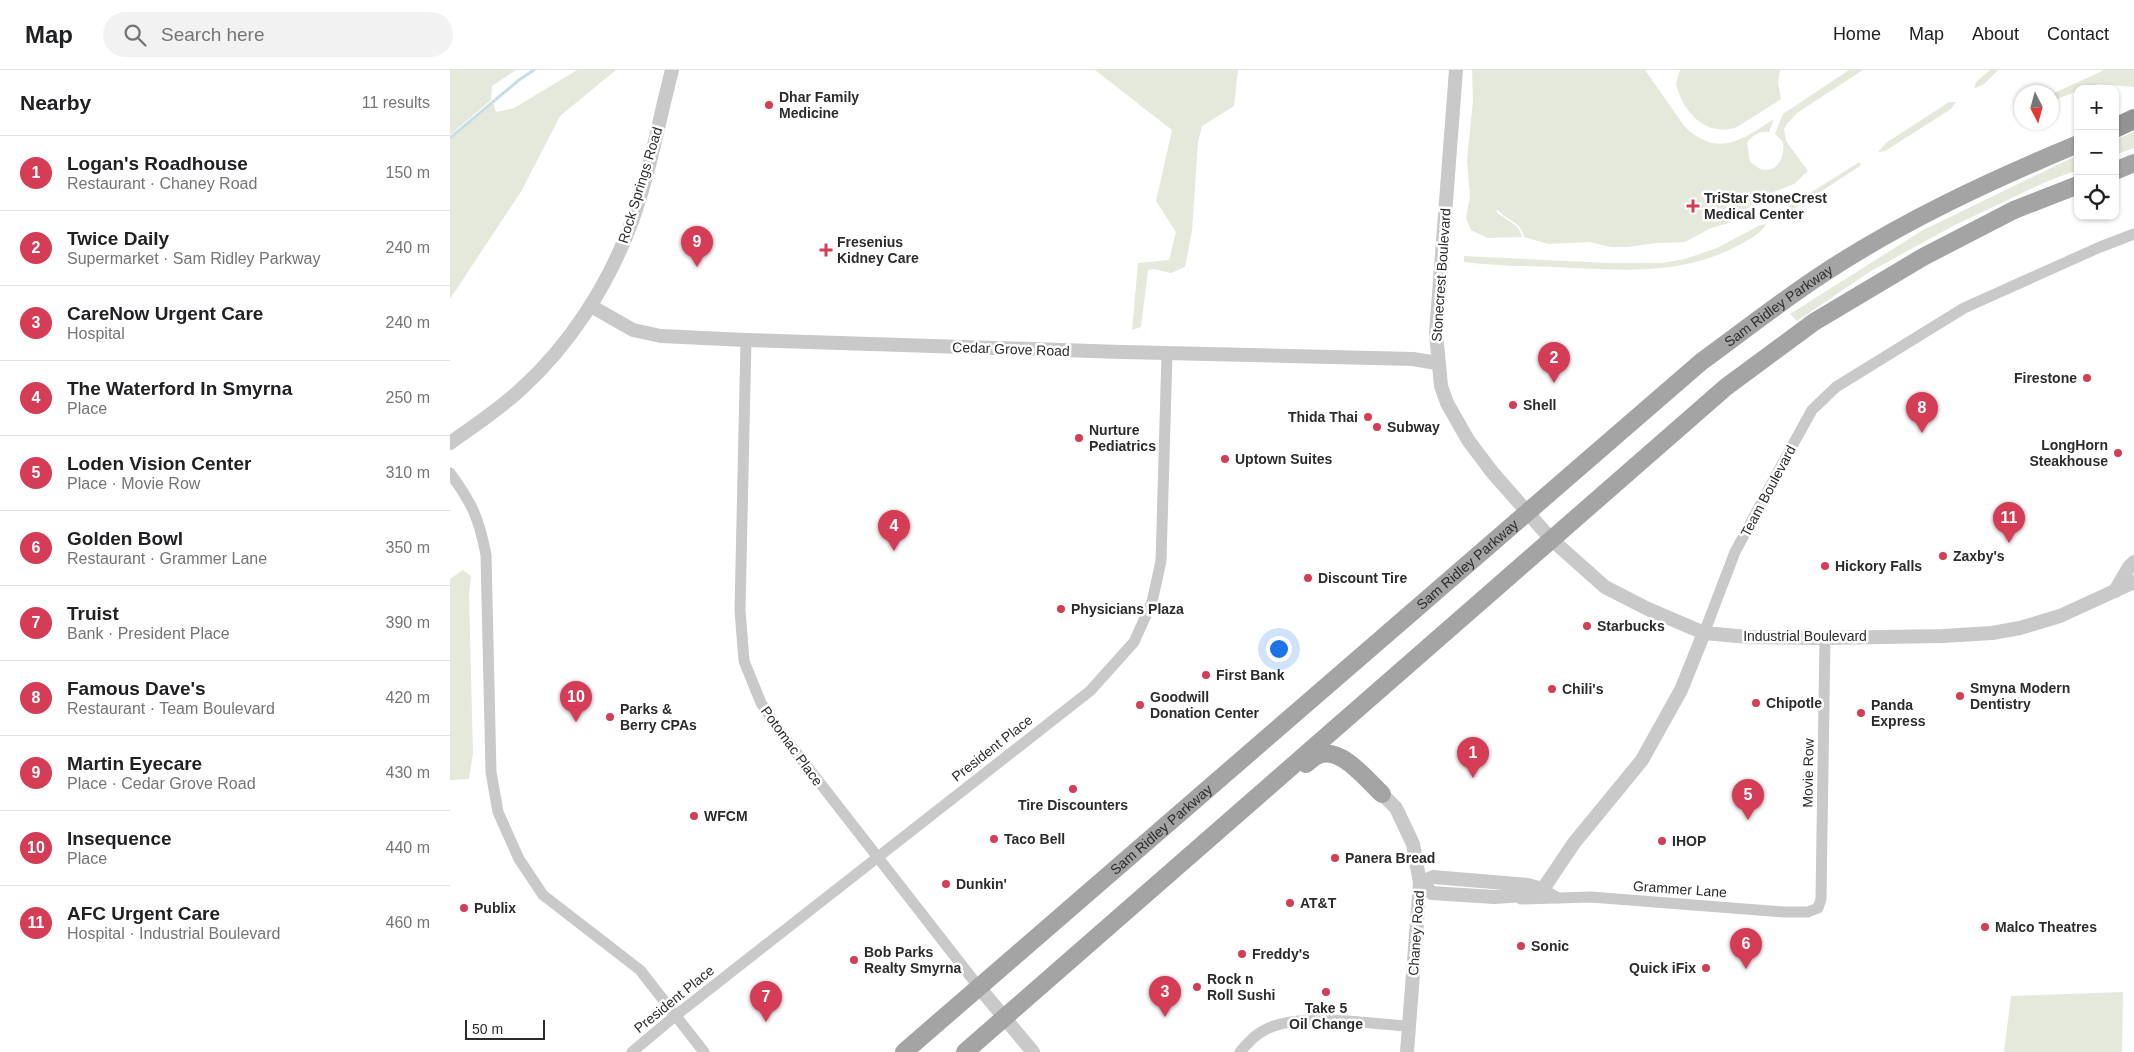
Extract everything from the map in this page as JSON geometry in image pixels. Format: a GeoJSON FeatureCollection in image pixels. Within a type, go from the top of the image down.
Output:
{"type":"FeatureCollection","features":[{"type":"Feature","properties":{"kind":"highway"},"geometry":{"type":"LineString","coordinates":[[2119,127],[2134,120]]}},
{"type":"Feature","properties":{"kind":"main road","name":"Sam Ridley Parkway"},"geometry":{"type":"LineString","coordinates":[[904,1052],[1701,362],[1821,275],[1912,221],[2022,168],[2074,146]]}},
{"type":"Feature","properties":{"kind":"main road"},"geometry":{"type":"LineString","coordinates":[[2119,169],[2134,163]]}},
{"type":"Feature","properties":{"kind":"main road"},"geometry":{"type":"LineString","coordinates":[[965,1052],[1726,387],[1814,322],[1923,257],[2014,210],[2074,187]]}},
{"type":"Feature","properties":{"kind":"main road"},"geometry":{"type":"LineString","coordinates":[[1188,857],[1240,821],[1315,756],[1322,753],[1332,753],[1341,756],[1382,794]]}},
{"type":"Feature","properties":{"kind":"street","name":"Rock Springs Road"},"geometry":{"type":"LineString","coordinates":[[450,443],[489,416],[521,390],[551,358],[591,306],[616,260],[632,220],[672,70]]}},
{"type":"Feature","properties":{"kind":"street","name":"Stonecrest Boulevard"},"geometry":{"type":"LineString","coordinates":[[1456,70],[1436,333],[1437,363],[1441,386],[1447,403],[1468,440],[1526,513]]}},
{"type":"Feature","properties":{"kind":"street","name":"Team Boulevard"},"geometry":{"type":"LineString","coordinates":[[1543,889],[1574,843],[1642,760],[1682,690],[1735,552],[1812,410],[1836,387],[1964,308],[2100,247],[2134,234]]}},
{"type":"Feature","properties":{"kind":"street","name":"Cedar Grove Road"},"geometry":{"type":"LineString","coordinates":[[591,306],[632,330],[661,336],[1167,354],[1413,359],[1437,363]]}},
{"type":"Feature","properties":{"kind":"street","name":"Potomac Place"},"geometry":{"type":"LineString","coordinates":[[746,340],[740,610],[744,661],[761,703],[780,733],[876,858],[1033,1052]]}},
{"type":"Feature","properties":{"kind":"street","name":"President Place"},"geometry":{"type":"LineString","coordinates":[[632,1052],[675,1016],[1090,691],[1134,642],[1152,602],[1161,561],[1167,354]]}},
{"type":"Feature","properties":{"kind":"street"},"geometry":{"type":"LineString","coordinates":[[450,473],[465,493],[479,521],[486,554],[492,772],[498,812],[520,859],[543,895],[640,970],[704,1052]]}},
{"type":"Feature","properties":{"kind":"street","name":"Industrial Boulevard"},"geometry":{"type":"LineString","coordinates":[[1526,513],[1551,539],[1605,587],[1648,609],[1704,632],[1748,637],[1825,638],[1943,636],[1992,633],[2020,628],[2060,616],[2134,582]]}},
{"type":"Feature","properties":{"kind":"street"},"geometry":{"type":"LineString","coordinates":[[2115,592],[2129,567],[2134,562]]}},
{"type":"Feature","properties":{"kind":"street","name":"Movie Row"},"geometry":{"type":"LineString","coordinates":[[1818,908],[1821,899],[1825,638]]}},
{"type":"Feature","properties":{"kind":"street","name":"Chaney Road"},"geometry":{"type":"LineString","coordinates":[[1382,794],[1396,808],[1413,844],[1420,883],[1407,1052]]}},
{"type":"Feature","properties":{"kind":"street"},"geometry":{"type":"LineString","coordinates":[[1543,889],[1526,895],[1468,896],[1432,893],[1420,883],[1433,878],[1528,885],[1543,889],[1558,898]]}},
{"type":"Feature","properties":{"kind":"street"},"geometry":{"type":"LineString","coordinates":[[1468,880],[1468,896]]}},
{"type":"Feature","properties":{"kind":"street","name":"Grammer Lane"},"geometry":{"type":"LineString","coordinates":[[1494,897],[1526,900],[1591,897],[1784,912],[1808,912],[1818,908]]}},
{"type":"Feature","properties":{"kind":"street"},"geometry":{"type":"LineString","coordinates":[[1240,1052],[1253,1038],[1264,1030],[1294,1020],[1408,1026]]}},
{"type":"Feature","properties":{"kind":"shaded area"},"geometry":{"type":"Polygon","coordinates":[[[450,70],[516,70],[492,86],[491,100],[450,135],[450,70]]]}},
{"type":"Feature","properties":{"kind":"shaded area"},"geometry":{"type":"Polygon","coordinates":[[[577,70],[616,70],[560,116],[522,190],[450,299],[450,138],[493,102],[496,112],[514,108],[577,70]]]}},
{"type":"Feature","properties":{"kind":"shaded area"},"geometry":{"type":"Polygon","coordinates":[[[1095,70],[1238,70],[1234,106],[1202,126],[1198,142],[1192,231],[1185,267],[1171,273],[1154,269],[1148,270],[1141,327],[1132,330],[1138,263],[1169,260],[1176,232],[1156,201],[1172,130],[1095,70]]]}},
{"type":"Feature","properties":{"kind":"shaded area"},"geometry":{"type":"Polygon","coordinates":[[[1472,70],[1645,70],[1685,127],[1708,142],[1719,144],[1740,139],[1774,119],[1769,132],[1756,134],[1747,143],[1750,162],[1760,169],[1766,170],[1779,163],[1783,153],[1783,142],[1775,134],[1783,114],[1849,70],[1863,70],[1797,113],[1787,124],[1784,129],[1786,141],[1808,171],[1794,184],[1763,196],[1729,223],[1711,228],[1685,242],[1611,247],[1589,242],[1548,244],[1524,237],[1520,227],[1498,210],[1496,211],[1500,215],[1518,228],[1522,237],[1487,238],[1471,230],[1466,218],[1470,197],[1467,160],[1473,101],[1472,70]]]}},
{"type":"Feature","properties":{"kind":"shaded area"},"geometry":{"type":"Polygon","coordinates":[[[1680,70],[1780,70],[1778,83],[1781,99],[1737,127],[1715,129],[1697,120],[1684,104],[1676,84],[1680,70]]]}},
{"type":"Feature","properties":{"kind":"shaded area"},"geometry":{"type":"Polygon","coordinates":[[[1990,70],[1998,70],[1983,85],[1974,88],[1976,82],[1990,70]]]}},
{"type":"Feature","properties":{"kind":"shaded area"},"geometry":{"type":"Polygon","coordinates":[[[2104,70],[2134,70],[2134,87],[2098,84],[2074,85],[2074,93],[2059,98],[2059,91],[2104,70]]]}},
{"type":"Feature","properties":{"kind":"shaded area"},"geometry":{"type":"Polygon","coordinates":[[[1949,102],[1956,102],[1951,109],[1885,151],[1878,152],[1886,143],[1949,102]]]}},
{"type":"Feature","properties":{"kind":"shaded area"},"geometry":{"type":"Polygon","coordinates":[[[2134,132],[2134,148],[2119,154],[2119,138],[2134,132]]]}},
{"type":"Feature","properties":{"kind":"shaded area"},"geometry":{"type":"Polygon","coordinates":[[[2074,157],[2074,171],[2048,181],[1955,225],[1871,271],[1797,321],[1790,314],[1923,230],[2074,157]]]}},
{"type":"Feature","properties":{"kind":"shaded area"},"geometry":{"type":"Polygon","coordinates":[[[1858,163],[1861,163],[1860,166],[1791,211],[1785,211],[1789,206],[1858,163]]]}},
{"type":"Feature","properties":{"kind":"shaded area"},"geometry":{"type":"Polygon","coordinates":[[[1766,224],[1753,237],[1720,254],[1697,262],[1651,269],[1628,270],[1464,262],[1464,256],[1608,263],[1662,263],[1685,259],[1717,248],[1760,225],[1766,224]]]}},
{"type":"Feature","properties":{"kind":"shaded area"},"geometry":{"type":"Polygon","coordinates":[[[463,570],[471,576],[469,594],[473,753],[469,779],[450,780],[450,579],[463,570]]]}},
{"type":"Feature","properties":{"kind":"shaded area"},"geometry":{"type":"Polygon","coordinates":[[[2123,992],[2122,1052],[2004,1052],[2011,996],[2123,992]]]}},
{"type":"Feature","properties":{"kind":"waterway"},"geometry":{"type":"LineString","coordinates":[[450,138],[519,80],[534,70]]}},
{"type":"Feature","properties":{"kind":"place","name":"Dhar Family Medicine"},"geometry":{"type":"Point","coordinates":[769,105]}},
{"type":"Feature","properties":{"kind":"place","name":"TriStar StoneCrest Medical Center"},"geometry":{"type":"Point","coordinates":[1693,206]}},
{"type":"Feature","properties":{"kind":"place","name":"Fresenius Kidney Care"},"geometry":{"type":"Point","coordinates":[826,250]}},
{"type":"Feature","properties":{"kind":"place","name":"Martin Eyecare"},"geometry":{"type":"Point","coordinates":[697,267]}},
{"type":"Feature","properties":{"kind":"place","name":"Firestone"},"geometry":{"type":"Point","coordinates":[2087,378]}},
{"type":"Feature","properties":{"kind":"place","name":"Twice Daily"},"geometry":{"type":"Point","coordinates":[1554,383]}},
{"type":"Feature","properties":{"kind":"place","name":"Shell"},"geometry":{"type":"Point","coordinates":[1513,405]}},
{"type":"Feature","properties":{"kind":"place","name":"Thida Thai"},"geometry":{"type":"Point","coordinates":[1368,417]}},
{"type":"Feature","properties":{"kind":"place","name":"Subway"},"geometry":{"type":"Point","coordinates":[1377,427]}},
{"type":"Feature","properties":{"kind":"place","name":"Famous Dave's"},"geometry":{"type":"Point","coordinates":[1922,433]}},
{"type":"Feature","properties":{"kind":"place","name":"Nurture Pediatrics"},"geometry":{"type":"Point","coordinates":[1079,438]}},
{"type":"Feature","properties":{"kind":"place","name":"LongHorn Steakhouse"},"geometry":{"type":"Point","coordinates":[2118,453]}},
{"type":"Feature","properties":{"kind":"place","name":"Uptown Suites"},"geometry":{"type":"Point","coordinates":[1225,459]}},
{"type":"Feature","properties":{"kind":"place","name":"AFC Urgent Care"},"geometry":{"type":"Point","coordinates":[2009,543]}},
{"type":"Feature","properties":{"kind":"place","name":"The Waterford In Smyrna"},"geometry":{"type":"Point","coordinates":[894,551]}},
{"type":"Feature","properties":{"kind":"place","name":"Zaxby's"},"geometry":{"type":"Point","coordinates":[1943,556]}},
{"type":"Feature","properties":{"kind":"place","name":"Hickory Falls"},"geometry":{"type":"Point","coordinates":[1825,566]}},
{"type":"Feature","properties":{"kind":"place","name":"Discount Tire"},"geometry":{"type":"Point","coordinates":[1308,578]}},
{"type":"Feature","properties":{"kind":"place","name":"Physicians Plaza"},"geometry":{"type":"Point","coordinates":[1061,609]}},
{"type":"Feature","properties":{"kind":"place","name":"Starbucks"},"geometry":{"type":"Point","coordinates":[1587,626]}},
{"type":"Feature","properties":{"kind":"place","name":"First Bank"},"geometry":{"type":"Point","coordinates":[1206,675]}},
{"type":"Feature","properties":{"kind":"place","name":"Chili's"},"geometry":{"type":"Point","coordinates":[1552,689]}},
{"type":"Feature","properties":{"kind":"place","name":"Smyna Modern Dentistry"},"geometry":{"type":"Point","coordinates":[1960,696]}},
{"type":"Feature","properties":{"kind":"place","name":"Chipotle"},"geometry":{"type":"Point","coordinates":[1756,703]}},
{"type":"Feature","properties":{"kind":"place","name":"Goodwill Donation Center"},"geometry":{"type":"Point","coordinates":[1140,705]}},
{"type":"Feature","properties":{"kind":"place","name":"Panda Express"},"geometry":{"type":"Point","coordinates":[1861,713]}},
{"type":"Feature","properties":{"kind":"place","name":"Parks & Berry CPAs"},"geometry":{"type":"Point","coordinates":[610,717]}},
{"type":"Feature","properties":{"kind":"place","name":"Insequence"},"geometry":{"type":"Point","coordinates":[576,722]}},
{"type":"Feature","properties":{"kind":"place","name":"Logan's Roadhouse"},"geometry":{"type":"Point","coordinates":[1473,778]}},
{"type":"Feature","properties":{"kind":"place","name":"Tire Discounters"},"geometry":{"type":"Point","coordinates":[1073,789]}},
{"type":"Feature","properties":{"kind":"place","name":"WFCM"},"geometry":{"type":"Point","coordinates":[694,816]}},
{"type":"Feature","properties":{"kind":"place","name":"Loden Vision Center"},"geometry":{"type":"Point","coordinates":[1748,820]}},
{"type":"Feature","properties":{"kind":"place","name":"Taco Bell"},"geometry":{"type":"Point","coordinates":[994,839]}},
{"type":"Feature","properties":{"kind":"place","name":"IHOP"},"geometry":{"type":"Point","coordinates":[1662,841]}},
{"type":"Feature","properties":{"kind":"place","name":"Panera Bread"},"geometry":{"type":"Point","coordinates":[1335,858]}},
{"type":"Feature","properties":{"kind":"place","name":"Dunkin'"},"geometry":{"type":"Point","coordinates":[946,884]}},
{"type":"Feature","properties":{"kind":"place","name":"AT&T"},"geometry":{"type":"Point","coordinates":[1290,903]}},
{"type":"Feature","properties":{"kind":"place","name":"Publix"},"geometry":{"type":"Point","coordinates":[464,908]}},
{"type":"Feature","properties":{"kind":"place","name":"Malco Theatres"},"geometry":{"type":"Point","coordinates":[1985,927]}},
{"type":"Feature","properties":{"kind":"place","name":"Sonic"},"geometry":{"type":"Point","coordinates":[1521,946]}},
{"type":"Feature","properties":{"kind":"place","name":"Freddy's"},"geometry":{"type":"Point","coordinates":[1242,954]}},
{"type":"Feature","properties":{"kind":"place","name":"Bob Parks Realty Smyrna"},"geometry":{"type":"Point","coordinates":[854,960]}},
{"type":"Feature","properties":{"kind":"place","name":"Quick iFix"},"geometry":{"type":"Point","coordinates":[1706,968]}},
{"type":"Feature","properties":{"kind":"place","name":"Golden Bowl"},"geometry":{"type":"Point","coordinates":[1746,969]}},
{"type":"Feature","properties":{"kind":"place","name":"Rock n Roll Sushi"},"geometry":{"type":"Point","coordinates":[1197,987]}},
{"type":"Feature","properties":{"kind":"place","name":"Take 5 Oil Change"},"geometry":{"type":"Point","coordinates":[1326,992]}},
{"type":"Feature","properties":{"kind":"place","name":"CareNow Urgent Care"},"geometry":{"type":"Point","coordinates":[1165,1017]}},
{"type":"Feature","properties":{"kind":"place","name":"Truist"},"geometry":{"type":"Point","coordinates":[766,1022]}}]}
